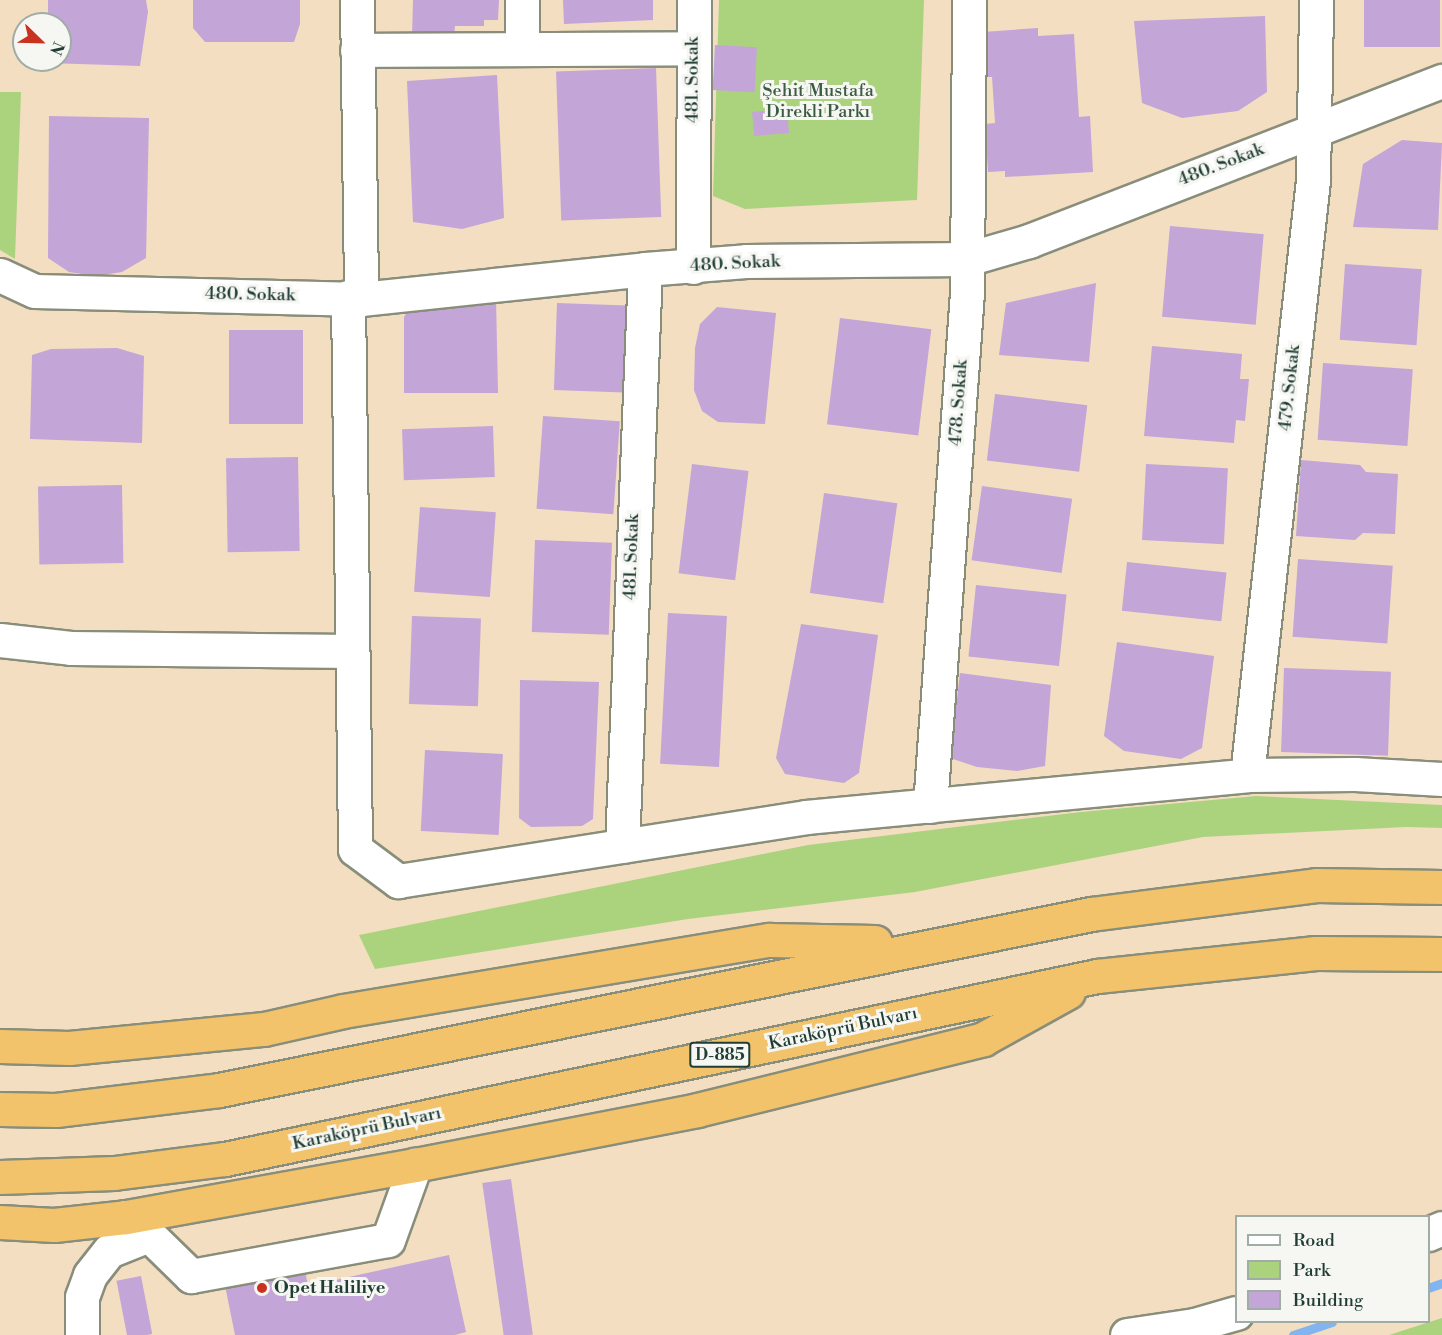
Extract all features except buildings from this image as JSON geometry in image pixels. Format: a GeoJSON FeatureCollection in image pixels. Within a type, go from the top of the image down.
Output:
{"type":"FeatureCollection","features":[{"type":"Feature","properties":{"kind":"highway"},"geometry":{"type":"LineString","coordinates":[[0,1108],[56,1110],[219,1090],[1091,914],[1316,885],[1442,887]]}},
{"type":"Feature","properties":{"kind":"highway"},"geometry":{"type":"LineString","coordinates":[[0,1046],[69,1048],[264,1029],[343,1011],[769,940],[934,944]]}},
{"type":"Feature","properties":{"kind":"highway","name":"Karaköprü Bulvarı"},"geometry":{"type":"LineString","coordinates":[[0,1177],[114,1173],[225,1159],[1097,976],[1316,953],[1442,954]]}},
{"type":"Feature","properties":{"kind":"highway"},"geometry":{"type":"LineString","coordinates":[[0,1222],[137,1226],[415,1165],[697,1110],[983,1039],[1097,976]]}},
{"type":"Feature","properties":{"kind":"street"},"geometry":{"type":"LineString","coordinates":[[357,0],[352,651],[355,849],[398,881],[806,817],[1246,775],[1354,774],[1442,779]]}},
{"type":"Feature","properties":{"kind":"street"},"geometry":{"type":"LineString","coordinates":[[522,0],[522,49]]}},
{"type":"Feature","properties":{"kind":"street","name":"481. Sokak"},"geometry":{"type":"LineString","coordinates":[[693,267],[694,0]]}},
{"type":"Feature","properties":{"kind":"street","name":"478. Sokak"},"geometry":{"type":"LineString","coordinates":[[930,806],[967,259],[969,0]]}},
{"type":"Feature","properties":{"kind":"street","name":"479. Sokak"},"geometry":{"type":"LineString","coordinates":[[1246,775],[1313,180],[1316,0]]}},
{"type":"Feature","properties":{"kind":"street"},"geometry":{"type":"LineString","coordinates":[[357,50],[693,48]]}},
{"type":"Feature","properties":{"kind":"street","name":"480. Sokak"},"geometry":{"type":"LineString","coordinates":[[0,275],[35,291],[354,298],[746,261],[967,259],[1029,241],[1442,81]]}},
{"type":"Feature","properties":{"kind":"street","name":"481. Sokak"},"geometry":{"type":"LineString","coordinates":[[622,846],[645,269]]}},
{"type":"Feature","properties":{"kind":"street"},"geometry":{"type":"LineString","coordinates":[[0,640],[71,648],[352,651]]}},
{"type":"Feature","properties":{"kind":"street"},"geometry":{"type":"LineString","coordinates":[[82,1335],[82,1297],[90,1275],[109,1251],[137,1226],[191,1276],[388,1240],[415,1165]]}},
{"type":"Feature","properties":{"kind":"street"},"geometry":{"type":"LineString","coordinates":[[1127,1335],[1194,1324],[1235,1313]]}},
{"type":"Feature","properties":{"kind":"green space","name":"Şehit Mustafa Direkli Parkı"},"geometry":{"type":"Polygon","coordinates":[[[719,0],[924,0],[917,200],[745,209],[713,196],[719,0]]]}},
{"type":"Feature","properties":{"kind":"green space"},"geometry":{"type":"Polygon","coordinates":[[[0,92],[21,92],[15,259],[0,250],[0,92]]]}},
{"type":"Feature","properties":{"kind":"green space"},"geometry":{"type":"Polygon","coordinates":[[[1256,796],[1442,805],[1442,828],[1406,827],[1203,837],[915,892],[688,919],[375,969],[359,935],[808,845],[1081,812],[1256,796]]]}},
{"type":"Feature","properties":{"kind":"green space"},"geometry":{"type":"Polygon","coordinates":[[[1442,1318],[1442,1335],[1389,1335],[1430,1323],[1442,1318]]]}},
{"type":"Feature","properties":{"kind":"waterway"},"geometry":{"type":"LineString","coordinates":[[1430,1287],[1442,1283]]}},
{"type":"Feature","properties":{"kind":"waterway"},"geometry":{"type":"LineString","coordinates":[[1293,1335],[1329,1323]]}},
{"type":"Feature","properties":{"kind":"place","name":"Opet Haliliye"},"geometry":{"type":"Point","coordinates":[262,1288]}}]}
